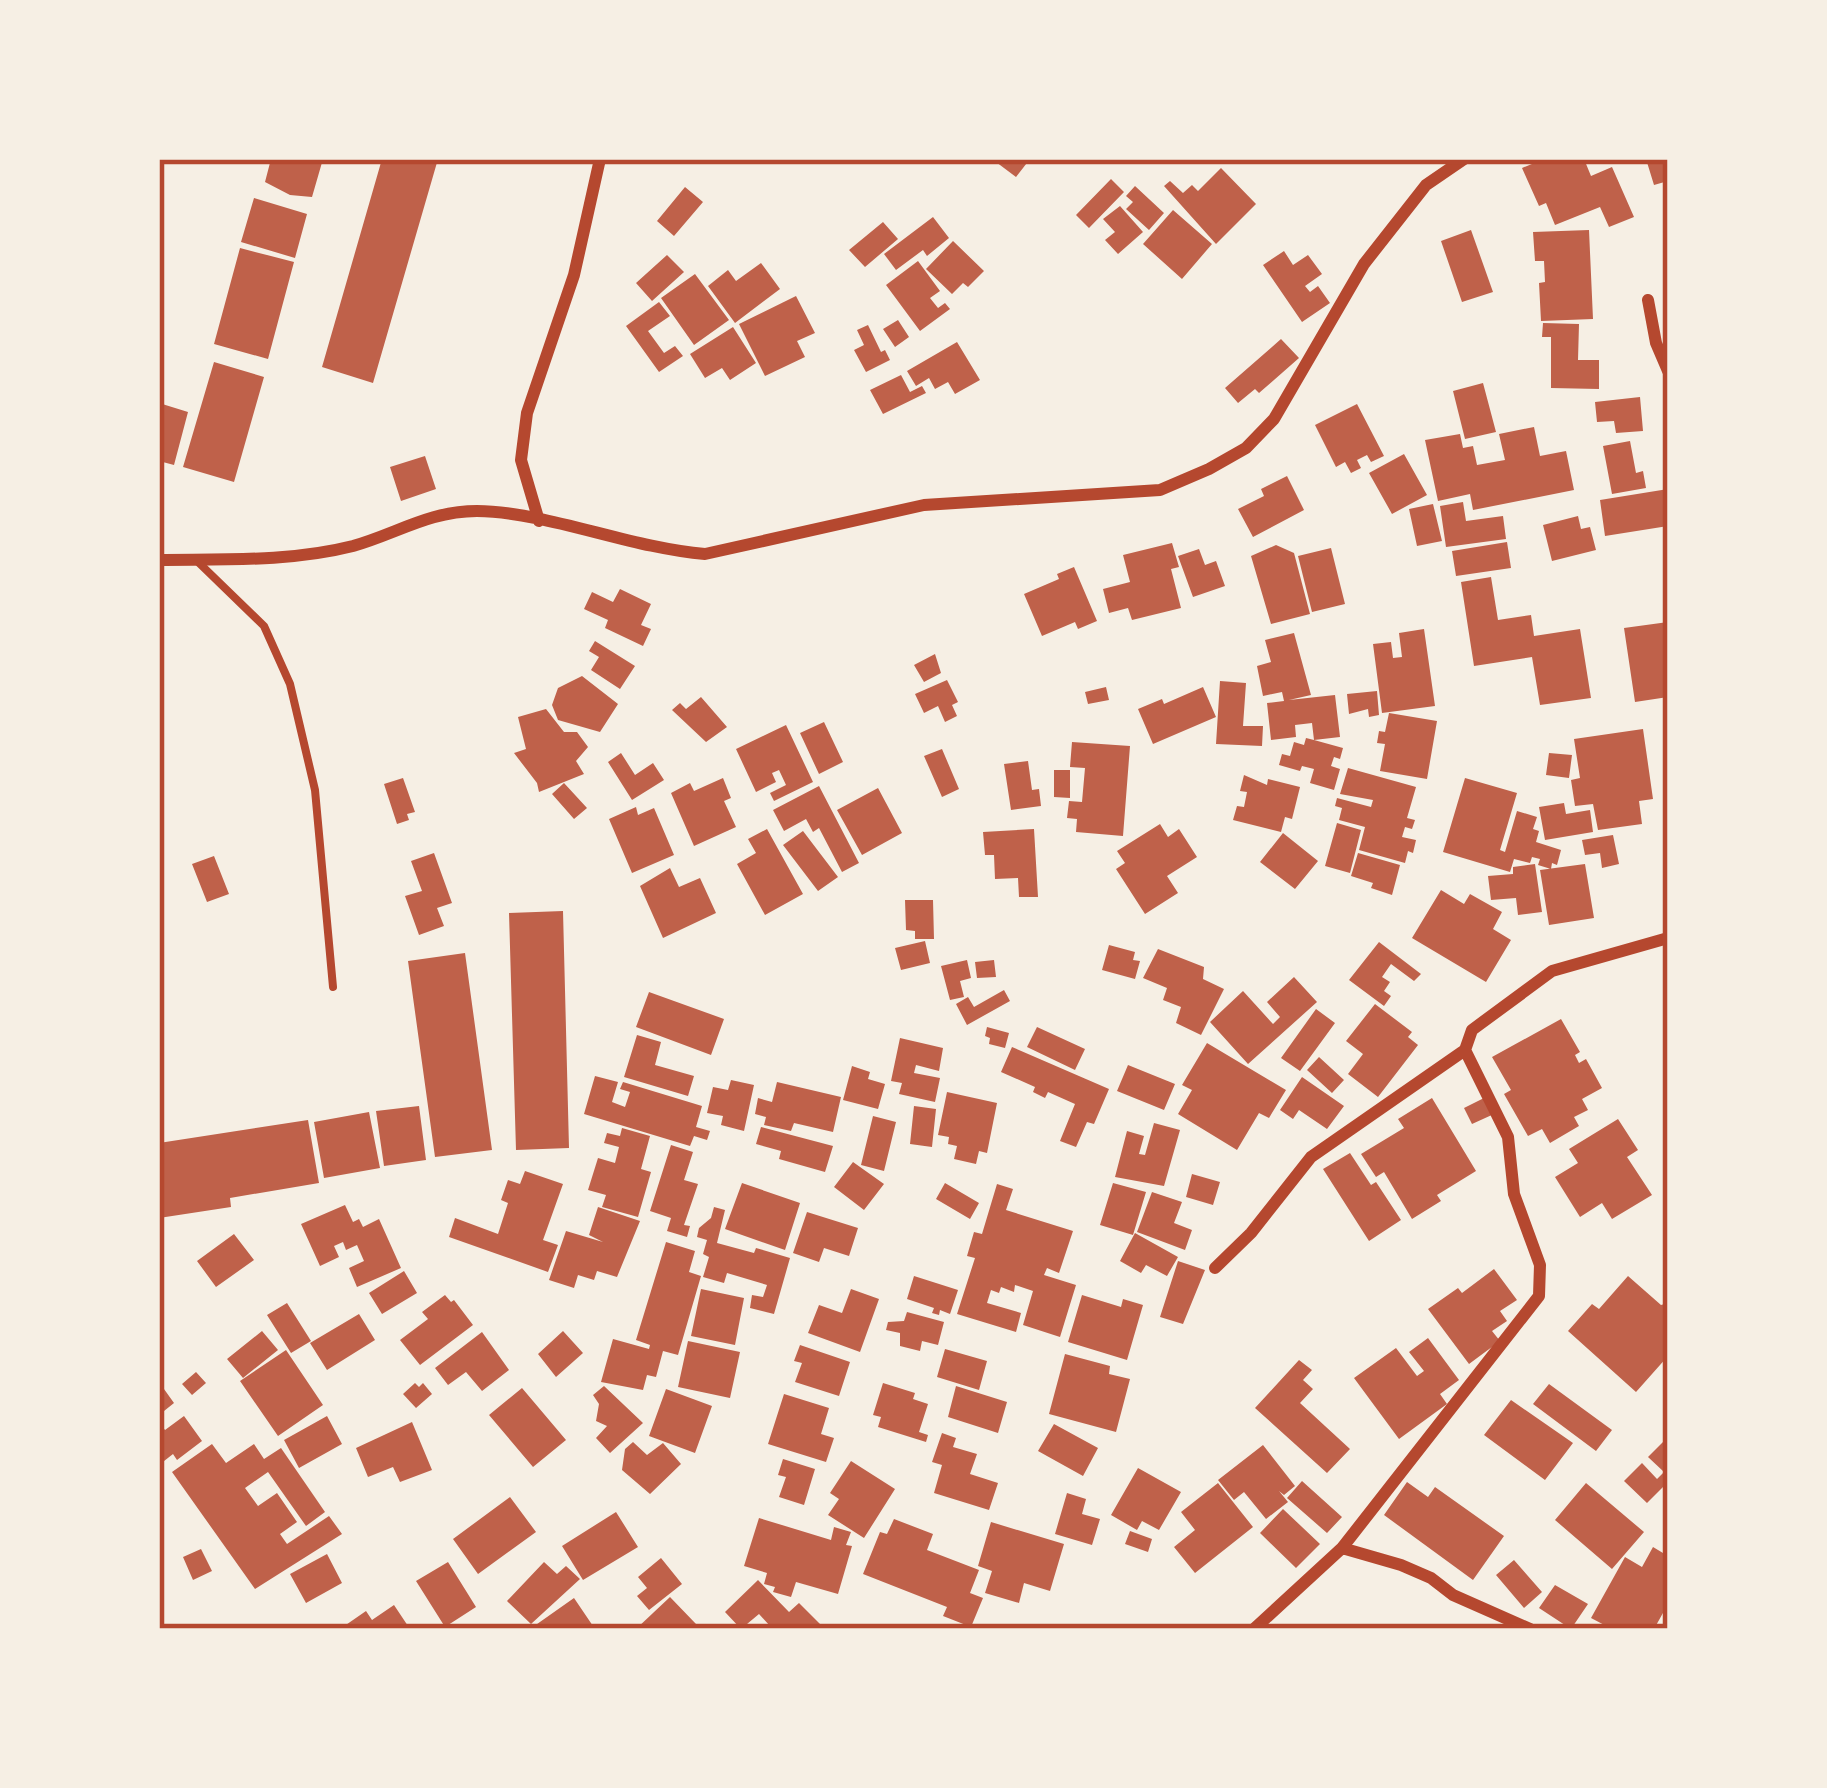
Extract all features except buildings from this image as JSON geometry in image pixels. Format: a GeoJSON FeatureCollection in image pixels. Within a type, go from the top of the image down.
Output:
{"type":"FeatureCollection","features":[{"type":"Feature","properties":{"kind":"street"},"geometry":{"type":"LineString","coordinates":[[539,520],[521,460],[527,412],[574,275],[600,159]]}},
{"type":"Feature","properties":{"kind":"street"},"geometry":{"type":"LineString","coordinates":[[159,560],[283,558],[355,545],[417,520],[477,512],[705,554],[924,505],[1160,490],[1246,448],[1274,419],[1364,263],[1426,185],[1464,159]]}},
{"type":"Feature","properties":{"kind":"street"},"geometry":{"type":"LineString","coordinates":[[1648,300],[1655,344],[1668,371]]}},
{"type":"Feature","properties":{"kind":"street"},"geometry":{"type":"LineString","coordinates":[[1215,1268],[1251,1233],[1311,1157],[1465,1050],[1472,1030],[1552,970],[1668,938]]}},
{"type":"Feature","properties":{"kind":"street"},"geometry":{"type":"LineString","coordinates":[[1254,1629],[1342,1547],[1539,1296],[1540,1265],[1514,1194],[1508,1136],[1465,1050]]}},
{"type":"Feature","properties":{"kind":"street"},"geometry":{"type":"LineString","coordinates":[[1342,1547],[1401,1564],[1504,1621],[1530,1629]]}},
{"type":"Feature","properties":{"kind":"lane"},"geometry":{"type":"LineString","coordinates":[[196,560],[264,626],[290,684],[315,790],[333,988]]}}]}
